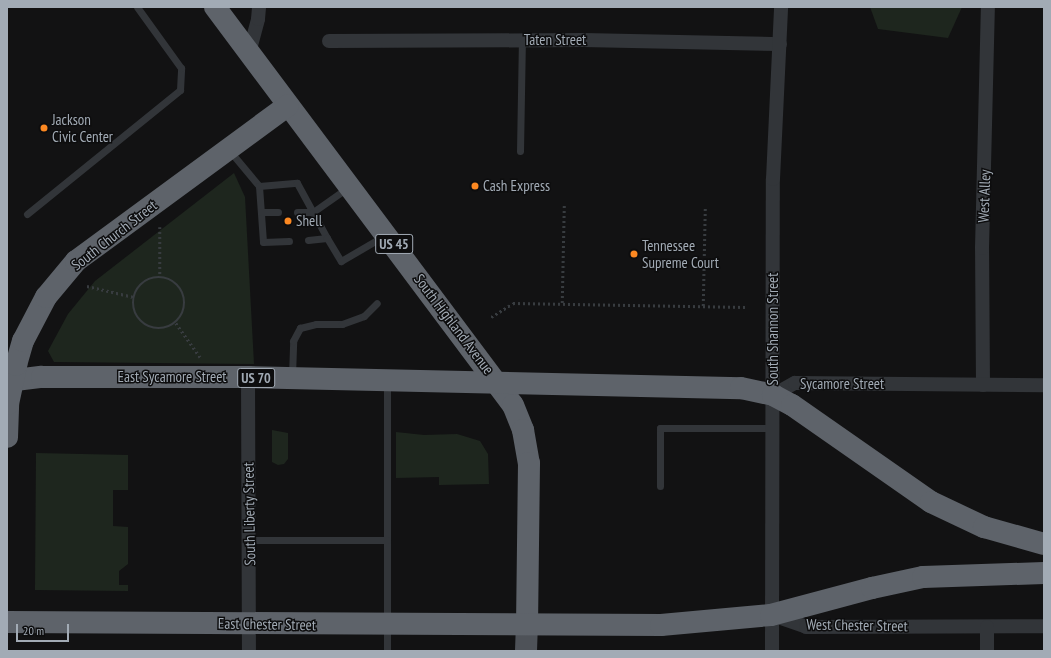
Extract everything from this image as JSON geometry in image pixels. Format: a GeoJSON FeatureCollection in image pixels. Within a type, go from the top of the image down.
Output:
{"type":"FeatureCollection","features":[{"type":"Feature","properties":{"kind":"highway","name":"South Highland Avenue"},"geometry":{"type":"LineString","coordinates":[[214,7],[514,405],[529,463],[527,624]]}},
{"type":"Feature","properties":{"kind":"highway","name":"South Church Street"},"geometry":{"type":"LineString","coordinates":[[7,437],[10,380],[23,341],[46,297],[76,261],[288,105]]}},
{"type":"Feature","properties":{"kind":"highway","name":"East Sycamore Street"},"geometry":{"type":"LineString","coordinates":[[10,380],[42,377],[248,377],[499,384]]}},
{"type":"Feature","properties":{"kind":"highway"},"geometry":{"type":"LineString","coordinates":[[499,384],[741,388],[773,395],[817,421],[886,473],[931,502],[984,527],[1044,544]]}},
{"type":"Feature","properties":{"kind":"highway"},"geometry":{"type":"LineString","coordinates":[[771,615],[872,588],[923,577],[1044,573]]}},
{"type":"Feature","properties":{"kind":"highway","name":"West Chester Street"},"geometry":{"type":"LineString","coordinates":[[527,624],[661,625],[771,615]]}},
{"type":"Feature","properties":{"kind":"highway","name":"East Chester Street"},"geometry":{"type":"LineString","coordinates":[[7,622],[387,625],[527,624]]}},
{"type":"Feature","properties":{"kind":"main road","name":"South Highland Avenue"},"geometry":{"type":"LineString","coordinates":[[526,651],[527,624]]}},
{"type":"Feature","properties":{"kind":"street"},"geometry":{"type":"LineString","coordinates":[[248,53],[258,19],[259,7]]}},
{"type":"Feature","properties":{"kind":"street","name":"South Shannon Street"},"geometry":{"type":"LineString","coordinates":[[772,651],[773,179],[781,7]]}},
{"type":"Feature","properties":{"kind":"street","name":"West Alley"},"geometry":{"type":"LineString","coordinates":[[983,385],[982,248],[988,7]]}},
{"type":"Feature","properties":{"kind":"street","name":"Taten Street"},"geometry":{"type":"LineString","coordinates":[[329,41],[522,40],[780,44]]}},
{"type":"Feature","properties":{"kind":"street","name":"South Liberty Street"},"geometry":{"type":"LineString","coordinates":[[248,377],[249,651]]}},
{"type":"Feature","properties":{"kind":"street","name":"Sycamore Street"},"geometry":{"type":"LineString","coordinates":[[773,395],[795,383],[1044,385]]}},
{"type":"Feature","properties":{"kind":"street","name":"West Chester Street"},"geometry":{"type":"LineString","coordinates":[[771,615],[806,626],[1044,626]]}},
{"type":"Feature","properties":{"kind":"street"},"geometry":{"type":"LineString","coordinates":[[987,627],[987,651]]}},
{"type":"Feature","properties":{"kind":"lane"},"geometry":{"type":"LineString","coordinates":[[27,214],[180,90],[181,68],[137,7]]}},
{"type":"Feature","properties":{"kind":"lane"},"geometry":{"type":"LineString","coordinates":[[520,151],[522,40]]}},
{"type":"Feature","properties":{"kind":"lane"},"geometry":{"type":"LineString","coordinates":[[228,149],[259,186],[263,242],[289,241]]}},
{"type":"Feature","properties":{"kind":"lane"},"geometry":{"type":"LineString","coordinates":[[259,186],[297,183],[341,261],[386,234]]}},
{"type":"Feature","properties":{"kind":"lane"},"geometry":{"type":"LineString","coordinates":[[297,212],[313,212],[349,187]]}},
{"type":"Feature","properties":{"kind":"lane"},"geometry":{"type":"LineString","coordinates":[[261,212],[278,212]]}},
{"type":"Feature","properties":{"kind":"lane"},"geometry":{"type":"LineString","coordinates":[[308,240],[327,238]]}},
{"type":"Feature","properties":{"kind":"lane"},"geometry":{"type":"LineString","coordinates":[[292,379],[293,342],[300,328],[316,324],[342,324],[364,316],[377,303]]}},
{"type":"Feature","properties":{"kind":"lane"},"geometry":{"type":"LineString","coordinates":[[387,381],[387,651]]}},
{"type":"Feature","properties":{"kind":"lane"},"geometry":{"type":"LineString","coordinates":[[660,486],[660,428],[772,428]]}},
{"type":"Feature","properties":{"kind":"lane"},"geometry":{"type":"LineString","coordinates":[[249,540],[387,540]]}},
{"type":"Feature","properties":{"kind":"path"},"geometry":{"type":"LineString","coordinates":[[562,303],[564,204]]}},
{"type":"Feature","properties":{"kind":"path"},"geometry":{"type":"LineString","coordinates":[[703,306],[705,207]]}},
{"type":"Feature","properties":{"kind":"path"},"geometry":{"type":"LineString","coordinates":[[160,227],[160,277]]}},
{"type":"Feature","properties":{"kind":"path"},"geometry":{"type":"LineString","coordinates":[[160,277],[174,281],[184,294],[184,311],[176,323],[159,329],[143,323],[134,309],[134,297],[141,284],[160,277]]}},
{"type":"Feature","properties":{"kind":"path"},"geometry":{"type":"LineString","coordinates":[[87,286],[134,297]]}},
{"type":"Feature","properties":{"kind":"path"},"geometry":{"type":"LineString","coordinates":[[491,317],[513,303],[746,307]]}},
{"type":"Feature","properties":{"kind":"path"},"geometry":{"type":"LineString","coordinates":[[176,323],[202,359]]}},
{"type":"Feature","properties":{"kind":"shaded area"},"geometry":{"type":"Polygon","coordinates":[[[870,7],[962,7],[948,38],[878,29],[870,7]]]}},
{"type":"Feature","properties":{"kind":"shaded area"},"geometry":{"type":"Polygon","coordinates":[[[234,173],[245,197],[254,364],[54,362],[48,351],[68,314],[95,281],[234,173]]]}},
{"type":"Feature","properties":{"kind":"shaded area"},"geometry":{"type":"Polygon","coordinates":[[[272,430],[288,433],[288,459],[284,464],[278,465],[272,462],[272,430]]]}},
{"type":"Feature","properties":{"kind":"shaded area"},"geometry":{"type":"Polygon","coordinates":[[[396,432],[424,435],[457,434],[480,441],[488,454],[489,484],[439,485],[439,477],[396,478],[396,432]]]}},
{"type":"Feature","properties":{"kind":"shaded area"},"geometry":{"type":"Polygon","coordinates":[[[36,453],[128,455],[128,490],[113,490],[113,526],[128,527],[128,564],[119,571],[119,585],[128,585],[128,591],[35,590],[36,453]]]}},
{"type":"Feature","properties":{"kind":"place","name":"Jackson Civic Center"},"geometry":{"type":"Point","coordinates":[44,128]}},
{"type":"Feature","properties":{"kind":"place","name":"Cash Express"},"geometry":{"type":"Point","coordinates":[475,186]}},
{"type":"Feature","properties":{"kind":"place","name":"Shell"},"geometry":{"type":"Point","coordinates":[288,221]}},
{"type":"Feature","properties":{"kind":"place","name":"Tennessee Supreme Court"},"geometry":{"type":"Point","coordinates":[634,254]}}]}
